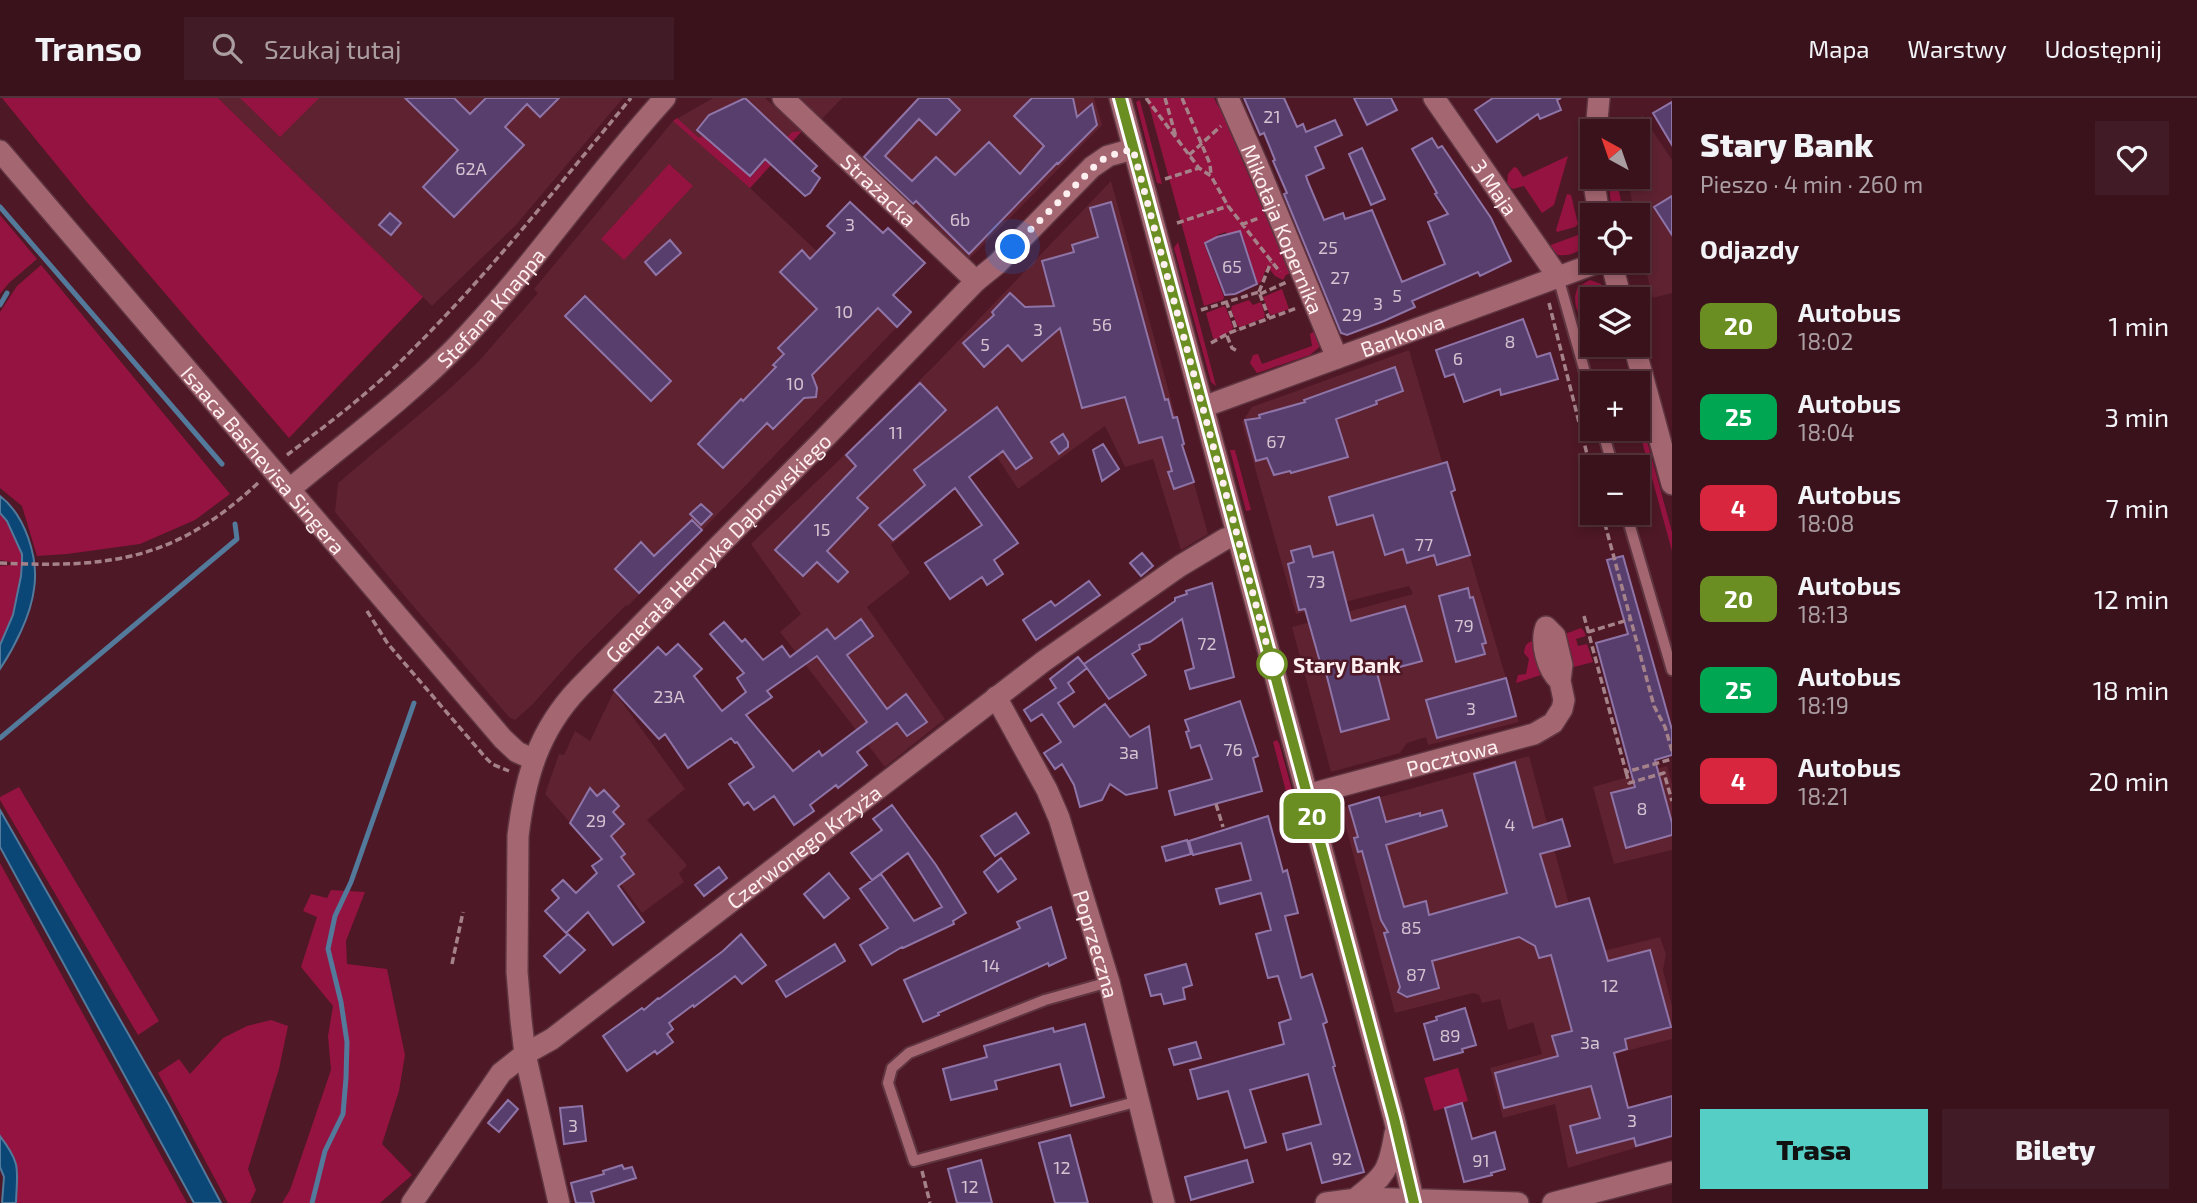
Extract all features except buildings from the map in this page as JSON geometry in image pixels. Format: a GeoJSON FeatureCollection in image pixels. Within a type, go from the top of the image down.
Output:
{"type":"FeatureCollection","features":[{"type":"Feature","properties":{"kind":"street","name":"Stefana Knappa"},"geometry":{"type":"LineString","coordinates":[[290,489],[456,347],[665,98]]}},
{"type":"Feature","properties":{"kind":"street","name":"Strażacka"},"geometry":{"type":"LineString","coordinates":[[783,98],[976,281]]}},
{"type":"Feature","properties":{"kind":"street"},"geometry":{"type":"LineString","coordinates":[[1120,98],[1396,1127],[1413,1201]]}},
{"type":"Feature","properties":{"kind":"street","name":"3 Maja"},"geometry":{"type":"LineString","coordinates":[[1434,98],[1558,277]]}},
{"type":"Feature","properties":{"kind":"street"},"geometry":{"type":"LineString","coordinates":[[1597,119],[1599,98],[1612,98]]}},
{"type":"Feature","properties":{"kind":"street","name":"Mikołaja Kopernika"},"geometry":{"type":"LineString","coordinates":[[1231,106],[1337,358]]}},
{"type":"Feature","properties":{"kind":"street","name":"Generała Henryka Dąbrowskiego"},"geometry":{"type":"LineString","coordinates":[[559,1203],[526,1054],[520,1020],[517,972],[518,836],[523,796],[533,759],[549,726],[573,694],[976,281],[998,264],[1099,162],[1108,156],[1133,149]]}},
{"type":"Feature","properties":{"kind":"street","name":"Isaaca Bashevisa Singera"},"geometry":{"type":"LineString","coordinates":[[0,151],[503,739],[517,752],[533,759]]}},
{"type":"Feature","properties":{"kind":"street","name":"Bankowa"},"geometry":{"type":"LineString","coordinates":[[1203,407],[1580,269]]}},
{"type":"Feature","properties":{"kind":"street"},"geometry":{"type":"LineString","coordinates":[[1637,357],[1672,484]]}},
{"type":"Feature","properties":{"kind":"street","name":"Czerwonego Krzyża"},"geometry":{"type":"LineString","coordinates":[[412,1203],[501,1073],[552,1039],[1054,653],[1180,566],[1225,539],[1237,535]]}},
{"type":"Feature","properties":{"kind":"street","name":"Pocztowa"},"geometry":{"type":"LineString","coordinates":[[1307,795],[1540,732],[1553,723],[1562,709],[1564,700],[1560,681]]}},
{"type":"Feature","properties":{"kind":"street","name":"Poprzeczna"},"geometry":{"type":"LineString","coordinates":[[996,697],[1053,802],[1109,982],[1164,1203]]}},
{"type":"Feature","properties":{"kind":"street"},"geometry":{"type":"LineString","coordinates":[[1355,1199],[1382,1177],[1392,1154],[1396,1127]]}},
{"type":"Feature","properties":{"kind":"street"},"geometry":{"type":"LineString","coordinates":[[1553,1203],[1672,1172]]}},
{"type":"Feature","properties":{"kind":"street"},"geometry":{"type":"LineString","coordinates":[[1326,1203],[1355,1199],[1518,1203]]}},
{"type":"Feature","properties":{"kind":"lane"},"geometry":{"type":"LineString","coordinates":[[1558,277],[1585,371]]}},
{"type":"Feature","properties":{"kind":"lane"},"geometry":{"type":"LineString","coordinates":[[1630,525],[1672,670]]}},
{"type":"Feature","properties":{"kind":"lane"},"geometry":{"type":"LineString","coordinates":[[1109,982],[1045,1000],[909,1053],[892,1068],[888,1083],[914,1161],[1139,1101]]}},
{"type":"Feature","properties":{"kind":"path"},"geometry":{"type":"LineString","coordinates":[[285,456],[401,362],[479,281],[631,98]]}},
{"type":"Feature","properties":{"kind":"path"},"geometry":{"type":"LineString","coordinates":[[1146,98],[1199,168],[1211,176]]}},
{"type":"Feature","properties":{"kind":"path"},"geometry":{"type":"LineString","coordinates":[[1165,98],[1177,139]]}},
{"type":"Feature","properties":{"kind":"path"},"geometry":{"type":"LineString","coordinates":[[1182,98],[1210,164],[1211,176],[1228,206],[1288,282],[1201,310]]}},
{"type":"Feature","properties":{"kind":"path"},"geometry":{"type":"LineString","coordinates":[[1189,155],[1231,106]]}},
{"type":"Feature","properties":{"kind":"path"},"geometry":{"type":"LineString","coordinates":[[1165,179],[1199,168]]}},
{"type":"Feature","properties":{"kind":"path"},"geometry":{"type":"LineString","coordinates":[[1177,223],[1228,206]]}},
{"type":"Feature","properties":{"kind":"path"},"geometry":{"type":"LineString","coordinates":[[1269,318],[1260,293],[1271,262]]}},
{"type":"Feature","properties":{"kind":"path"},"geometry":{"type":"LineString","coordinates":[[1547,297],[1587,455]]}},
{"type":"Feature","properties":{"kind":"path"},"geometry":{"type":"LineString","coordinates":[[1226,301],[1237,331]]}},
{"type":"Feature","properties":{"kind":"path"},"geometry":{"type":"LineString","coordinates":[[1211,343],[1314,302]]}},
{"type":"Feature","properties":{"kind":"path"},"geometry":{"type":"LineString","coordinates":[[1227,336],[1232,348],[1239,352]]}},
{"type":"Feature","properties":{"kind":"path"},"geometry":{"type":"LineString","coordinates":[[0,563],[107,562],[137,555],[193,533],[218,517],[258,483]]}},
{"type":"Feature","properties":{"kind":"path"},"geometry":{"type":"LineString","coordinates":[[1605,525],[1654,706],[1665,727],[1672,751]]}},
{"type":"Feature","properties":{"kind":"path"},"geometry":{"type":"LineString","coordinates":[[1584,616],[1629,783],[1664,773],[1672,801]]}},
{"type":"Feature","properties":{"kind":"path"},"geometry":{"type":"LineString","coordinates":[[1588,632],[1631,619]]}},
{"type":"Feature","properties":{"kind":"path"},"geometry":{"type":"LineString","coordinates":[[1626,772],[1672,759]]}},
{"type":"Feature","properties":{"kind":"path"},"geometry":{"type":"LineString","coordinates":[[1216,803],[1223,827]]}},
{"type":"Feature","properties":{"kind":"path"},"geometry":{"type":"LineString","coordinates":[[452,964],[463,912]]}},
{"type":"Feature","properties":{"kind":"path"},"geometry":{"type":"LineString","coordinates":[[919,1159],[930,1203]]}},
{"type":"Feature","properties":{"kind":"shaded area"},"geometry":{"type":"Polygon","coordinates":[[[2,98],[218,98],[423,297],[289,438],[86,201],[2,98]]]}},
{"type":"Feature","properties":{"kind":"shaded area"},"geometry":{"type":"Polygon","coordinates":[[[218,98],[623,98],[516,225],[432,306],[218,98]]]}},
{"type":"Feature","properties":{"kind":"shaded area"},"geometry":{"type":"Polygon","coordinates":[[[240,98],[319,98],[280,137],[240,98]]]}},
{"type":"Feature","properties":{"kind":"shaded area"},"geometry":{"type":"Polygon","coordinates":[[[713,98],[765,98],[802,131],[750,188],[897,327],[515,720],[509,717],[335,512],[338,483],[479,361],[538,293],[534,289],[673,121],[713,98]]]}},
{"type":"Feature","properties":{"kind":"shaded area"},"geometry":{"type":"Polygon","coordinates":[[[795,98],[842,98],[820,121],[795,98]]]}},
{"type":"Feature","properties":{"kind":"shaded area"},"geometry":{"type":"Polygon","coordinates":[[[917,98],[1094,98],[1102,125],[969,259],[860,158],[917,98]]]}},
{"type":"Feature","properties":{"kind":"shaded area"},"geometry":{"type":"Polygon","coordinates":[[[1147,98],[1214,98],[1218,106],[1227,109],[1234,122],[1229,129],[1288,268],[1294,270],[1283,280],[1275,276],[1267,266],[1258,284],[1243,237],[1226,232],[1204,244],[1224,297],[1223,300],[1204,306],[1147,98]]]}},
{"type":"Feature","properties":{"kind":"shaded area"},"geometry":{"type":"Polygon","coordinates":[[[1140,100],[1162,184],[1157,183],[1136,102],[1140,100]]]}},
{"type":"Feature","properties":{"kind":"shaded area"},"geometry":{"type":"Polygon","coordinates":[[[677,118],[751,177],[792,132],[802,131],[750,188],[673,121],[677,118]]]}},
{"type":"Feature","properties":{"kind":"shaded area"},"geometry":{"type":"Polygon","coordinates":[[[1650,127],[1672,160],[1672,293],[1653,298],[1647,273],[1650,273],[1650,203],[1632,203],[1630,189],[1650,189],[1650,127]]]}},
{"type":"Feature","properties":{"kind":"shaded area"},"geometry":{"type":"Polygon","coordinates":[[[1568,156],[1554,205],[1542,213],[1524,186],[1513,189],[1507,185],[1508,174],[1514,167],[1523,177],[1568,156]]]}},
{"type":"Feature","properties":{"kind":"shaded area"},"geometry":{"type":"Polygon","coordinates":[[[669,164],[693,186],[624,260],[601,239],[669,164]]]}},
{"type":"Feature","properties":{"kind":"shaded area"},"geometry":{"type":"Polygon","coordinates":[[[1111,181],[1208,534],[1181,550],[1153,459],[1125,467],[1105,426],[1018,489],[995,454],[891,545],[910,573],[867,607],[945,719],[885,767],[780,632],[801,614],[751,544],[936,364],[1111,181]]]}},
{"type":"Feature","properties":{"kind":"shaded area"},"geometry":{"type":"Polygon","coordinates":[[[1609,189],[1618,189],[1621,203],[1611,203],[1609,189]]]}},
{"type":"Feature","properties":{"kind":"shaded area"},"geometry":{"type":"Polygon","coordinates":[[[1567,194],[1571,195],[1578,224],[1557,232],[1556,230],[1567,194]]]}},
{"type":"Feature","properties":{"kind":"shaded area"},"geometry":{"type":"Polygon","coordinates":[[[0,215],[37,259],[0,294],[0,215]]]}},
{"type":"Feature","properties":{"kind":"shaded area"},"geometry":{"type":"Polygon","coordinates":[[[1580,234],[1580,250],[1575,253],[1558,255],[1548,246],[1580,234]]]}},
{"type":"Feature","properties":{"kind":"shaded area"},"geometry":{"type":"Polygon","coordinates":[[[1178,242],[1216,386],[1211,382],[1174,248],[1178,242]]]}},
{"type":"Feature","properties":{"kind":"shaded area"},"geometry":{"type":"Polygon","coordinates":[[[41,265],[230,494],[195,520],[140,544],[37,556],[22,506],[0,488],[0,312],[17,286],[41,265]]]}},
{"type":"Feature","properties":{"kind":"shaded area"},"geometry":{"type":"Polygon","coordinates":[[[1590,280],[1602,287],[1580,287],[1580,316],[1575,299],[1578,287],[1590,280]]]}},
{"type":"Feature","properties":{"kind":"shaded area"},"geometry":{"type":"Polygon","coordinates":[[[1282,289],[1289,309],[1272,315],[1263,297],[1282,289]]]}},
{"type":"Feature","properties":{"kind":"shaded area"},"geometry":{"type":"Polygon","coordinates":[[[1249,300],[1253,305],[1261,302],[1264,318],[1240,327],[1232,306],[1249,300]]]}},
{"type":"Feature","properties":{"kind":"shaded area"},"geometry":{"type":"Polygon","coordinates":[[[1224,306],[1233,327],[1216,340],[1213,338],[1206,313],[1224,306]]]}},
{"type":"Feature","properties":{"kind":"shaded area"},"geometry":{"type":"Polygon","coordinates":[[[1310,334],[1318,334],[1324,343],[1310,355],[1257,373],[1250,363],[1253,355],[1258,354],[1262,364],[1312,346],[1310,334]]]}},
{"type":"Feature","properties":{"kind":"shaded area"},"geometry":{"type":"Polygon","coordinates":[[[1409,350],[1519,722],[1428,745],[1426,737],[1407,743],[1400,753],[1331,772],[1292,627],[1413,594],[1409,586],[1296,614],[1242,422],[1252,407],[1409,350]]]}},
{"type":"Feature","properties":{"kind":"shaded area"},"geometry":{"type":"Polygon","coordinates":[[[1642,441],[1647,441],[1672,532],[1672,551],[1650,471],[1650,455],[1646,455],[1642,441]]]}},
{"type":"Feature","properties":{"kind":"shaded area"},"geometry":{"type":"Polygon","coordinates":[[[1230,450],[1235,450],[1251,510],[1246,511],[1230,450]]]}},
{"type":"Feature","properties":{"kind":"shaded area"},"geometry":{"type":"Polygon","coordinates":[[[0,513],[17,540],[21,552],[22,579],[17,603],[0,645],[0,566],[11,565],[11,562],[0,560],[0,513]]]}},
{"type":"Feature","properties":{"kind":"shaded area"},"geometry":{"type":"Polygon","coordinates":[[[1581,628],[1586,636],[1576,639],[1578,646],[1587,644],[1593,662],[1574,667],[1569,664],[1562,635],[1581,628]]]}},
{"type":"Feature","properties":{"kind":"shaded area"},"geometry":{"type":"Polygon","coordinates":[[[1534,641],[1544,674],[1516,683],[1518,675],[1526,674],[1529,659],[1524,653],[1525,646],[1534,641]]]}},
{"type":"Feature","properties":{"kind":"shaded area"},"geometry":{"type":"Polygon","coordinates":[[[614,691],[685,789],[647,820],[687,865],[679,873],[684,882],[642,913],[602,859],[545,794],[559,754],[564,755],[575,731],[590,741],[614,691]]]}},
{"type":"Feature","properties":{"kind":"shaded area"},"geometry":{"type":"Polygon","coordinates":[[[1277,740],[1294,797],[1289,803],[1273,742],[1277,740]]]}},
{"type":"Feature","properties":{"kind":"shaded area"},"geometry":{"type":"Polygon","coordinates":[[[1529,756],[1583,956],[1660,937],[1666,954],[1663,970],[1672,1006],[1672,1039],[1615,1054],[1629,1108],[1672,1096],[1672,1137],[1568,1168],[1555,1104],[1503,1118],[1490,1068],[1542,1054],[1533,1022],[1508,1030],[1500,999],[1482,1003],[1479,995],[1473,993],[1395,1013],[1341,808],[1529,756]]]}},
{"type":"Feature","properties":{"kind":"shaded area"},"geometry":{"type":"Polygon","coordinates":[[[1667,766],[1672,784],[1672,850],[1614,864],[1593,787],[1667,766]]]}},
{"type":"Feature","properties":{"kind":"shaded area"},"geometry":{"type":"Polygon","coordinates":[[[19,787],[159,1021],[138,1035],[0,800],[0,797],[19,787]]]}},
{"type":"Feature","properties":{"kind":"shaded area"},"geometry":{"type":"Polygon","coordinates":[[[0,863],[187,1203],[16,1203],[17,1167],[12,1153],[0,1136],[0,863]]]}},
{"type":"Feature","properties":{"kind":"shaded area"},"geometry":{"type":"Polygon","coordinates":[[[331,890],[365,892],[346,941],[347,964],[387,969],[405,1055],[399,1091],[382,1144],[412,1175],[380,1203],[282,1203],[290,1190],[331,1070],[328,1036],[333,1006],[301,967],[317,917],[303,911],[311,894],[327,898],[331,890]]]}},
{"type":"Feature","properties":{"kind":"shaded area"},"geometry":{"type":"Polygon","coordinates":[[[271,1020],[288,1026],[279,1069],[248,1169],[256,1190],[250,1203],[228,1203],[158,1073],[179,1059],[190,1074],[223,1038],[247,1026],[271,1020]]]}},
{"type":"Feature","properties":{"kind":"shaded area"},"geometry":{"type":"Polygon","coordinates":[[[1458,1068],[1468,1101],[1434,1111],[1424,1078],[1458,1068]]]}},
{"type":"Feature","properties":{"kind":"water"},"geometry":{"type":"Polygon","coordinates":[[[0,496],[17,514],[23,526],[32,551],[35,577],[26,620],[0,669],[0,645],[13,615],[21,576],[22,554],[7,521],[0,513],[0,496]]]}},
{"type":"Feature","properties":{"kind":"water"},"geometry":{"type":"Polygon","coordinates":[[[0,810],[169,1105],[221,1203],[194,1203],[0,847],[0,810]]]}},
{"type":"Feature","properties":{"kind":"water"},"geometry":{"type":"Polygon","coordinates":[[[0,1136],[12,1154],[17,1168],[16,1203],[2,1203],[4,1177],[0,1167],[0,1136]]]}},
{"type":"Feature","properties":{"kind":"waterway"},"geometry":{"type":"LineString","coordinates":[[0,207],[222,464]]}},
{"type":"Feature","properties":{"kind":"waterway"},"geometry":{"type":"LineString","coordinates":[[0,305],[7,293]]}},
{"type":"Feature","properties":{"kind":"waterway"},"geometry":{"type":"LineString","coordinates":[[0,738],[237,539],[235,524]]}},
{"type":"Feature","properties":{"kind":"waterway"},"geometry":{"type":"LineString","coordinates":[[312,1203],[325,1151],[343,1114],[346,1078],[347,1042],[341,1002],[328,949],[335,916],[351,882],[414,703]]}},
{"type":"Feature","properties":{"kind":"bus line","name":"20"},"geometry":{"type":"LineString","coordinates":[[1120,98],[1394,1118],[1414,1203]]}},
{"type":"Feature","properties":{"kind":"place","name":"Stary Bank"},"geometry":{"type":"Point","coordinates":[1272,664]}},
{"type":"Feature","properties":{"kind":"route"},"geometry":{"type":"LineString","coordinates":[[1013,247],[1092,167],[1108,156],[1133,149],[1273,668],[1272,664]]}}]}
